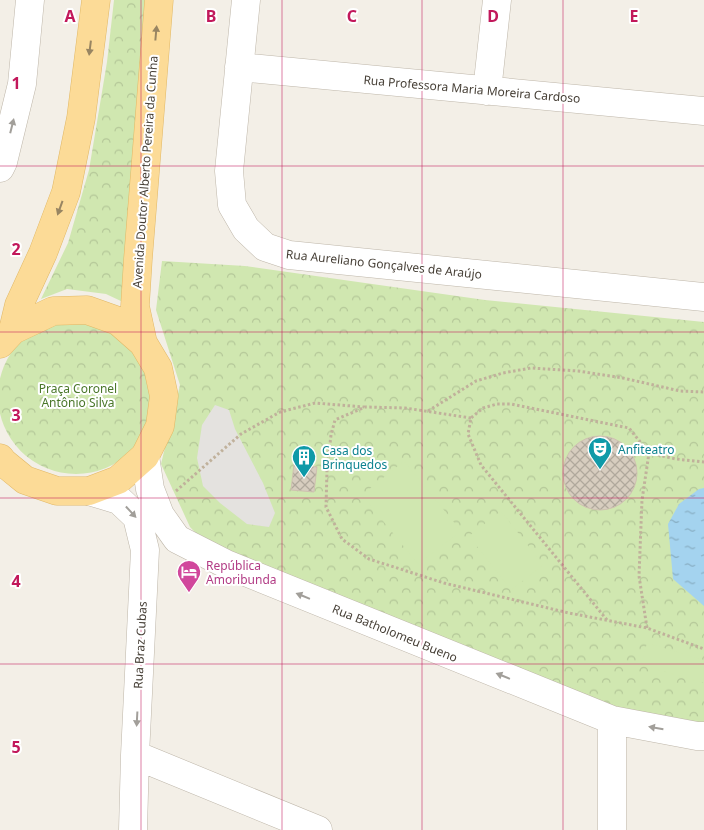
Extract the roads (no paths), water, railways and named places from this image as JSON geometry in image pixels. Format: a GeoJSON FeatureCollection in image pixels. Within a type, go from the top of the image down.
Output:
{"type":"FeatureCollection","features":[{"type":"Feature","properties":{"kind":"main road"},"geometry":{"type":"LineString","coordinates":[[6,337],[43,253],[66,192],[81,118],[96,0]]}},
{"type":"Feature","properties":{"kind":"main road","name":"Avenida Doutor Alberto Pereira da Cunha"},"geometry":{"type":"LineString","coordinates":[[144,342],[136,306],[138,249],[159,0]]}},
{"type":"Feature","properties":{"kind":"main road"},"geometry":{"type":"LineString","coordinates":[[0,458],[13,483],[57,491],[89,491],[118,480],[145,456],[160,426],[164,396],[158,368],[144,342],[118,321],[87,310],[53,311],[6,337]]}},
{"type":"Feature","properties":{"kind":"street"},"geometry":{"type":"LineString","coordinates":[[0,168],[3,162],[11,78],[30,0]]}},
{"type":"Feature","properties":{"kind":"street","name":"Rua Aureliano Gonçalves de Araújo"},"geometry":{"type":"LineString","coordinates":[[246,0],[229,171],[232,204],[246,229],[264,248],[289,255],[704,297]]}},
{"type":"Feature","properties":{"kind":"street"},"geometry":{"type":"LineString","coordinates":[[487,91],[497,0]]}},
{"type":"Feature","properties":{"kind":"street","name":"Rua Professora Maria Moreira Cardoso"},"geometry":{"type":"LineString","coordinates":[[239,67],[704,111]]}},
{"type":"Feature","properties":{"kind":"street","name":"Rua Batholomeu Bueno"},"geometry":{"type":"LineString","coordinates":[[145,456],[150,489],[160,515],[177,539],[194,548],[226,564],[612,720],[704,736]]}},
{"type":"Feature","properties":{"kind":"street","name":"Rua Braz Cubas"},"geometry":{"type":"LineString","coordinates":[[89,491],[119,500],[137,517],[145,550],[133,830]]}},
{"type":"Feature","properties":{"kind":"street"},"geometry":{"type":"LineString","coordinates":[[144,583],[161,557],[167,552],[175,547],[194,548]]}},
{"type":"Feature","properties":{"kind":"street"},"geometry":{"type":"LineString","coordinates":[[612,720],[612,830]]}},
{"type":"Feature","properties":{"kind":"street"},"geometry":{"type":"LineString","coordinates":[[135,755],[318,830]]}},
{"type":"Feature","properties":{"kind":"water"},"geometry":{"type":"Polygon","coordinates":[[[704,488],[704,606],[673,579],[668,524],[679,504],[699,489],[704,488]]]}},
{"type":"Feature","properties":{"kind":"place","name":"Anfiteatro"},"geometry":{"type":"Point","coordinates":[600,470]}},
{"type":"Feature","properties":{"kind":"place","name":"Casa dos Brinquedos"},"geometry":{"type":"Point","coordinates":[304,478]}},
{"type":"Feature","properties":{"kind":"place","name":"República Amoribunda"},"geometry":{"type":"Point","coordinates":[189,593]}},
{"type":"Feature","properties":{"kind":"park label","name":"Praça Coronel Antônio Silva"},"geometry":{"type":"Point","coordinates":[78,395]}}]}
